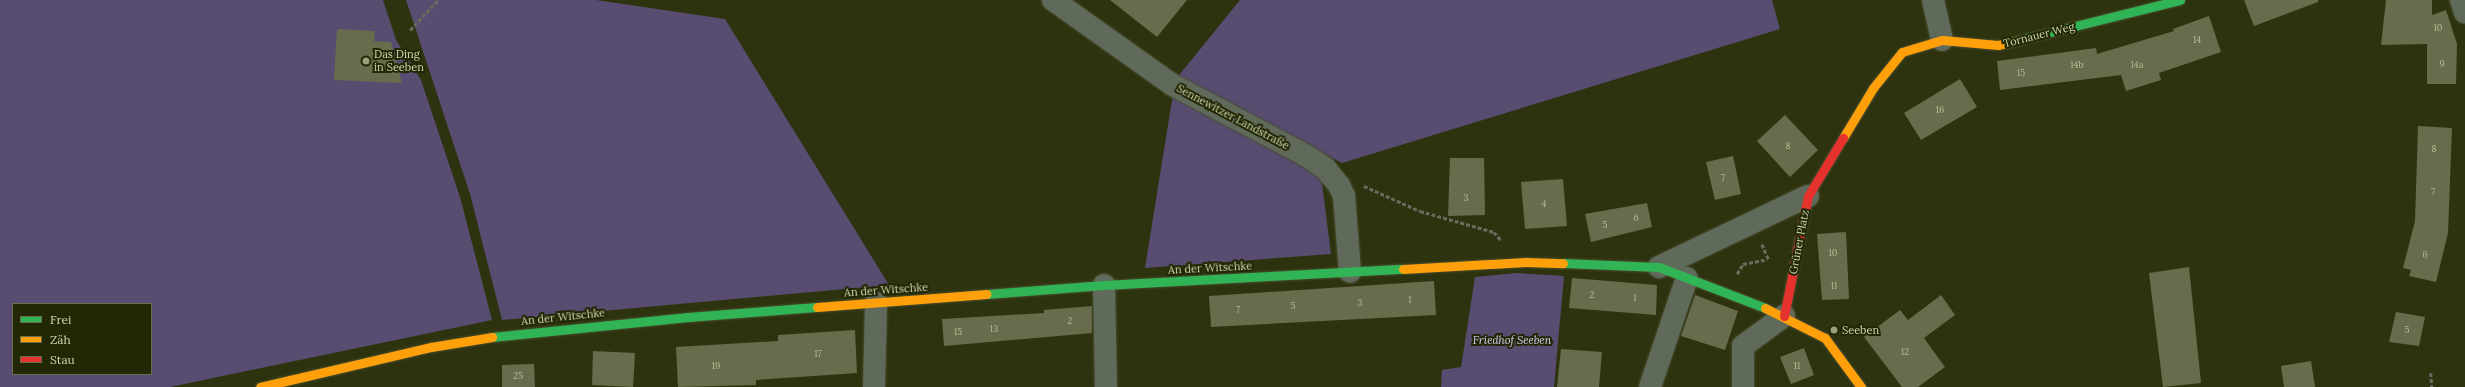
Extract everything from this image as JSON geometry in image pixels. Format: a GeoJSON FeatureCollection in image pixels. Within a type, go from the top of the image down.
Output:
{"type":"FeatureCollection","features":[{"type":"Feature","properties":{"kind":"street","name":"Sennewitzer Landstraße"},"geometry":{"type":"LineString","coordinates":[[1053,0],[1171,84],[1312,159],[1332,175],[1339,185],[1345,202],[1350,272]]}},
{"type":"Feature","properties":{"kind":"street"},"geometry":{"type":"LineString","coordinates":[[1933,0],[1942,40]]}},
{"type":"Feature","properties":{"kind":"street","name":"Tornauer Weg"},"geometry":{"type":"LineString","coordinates":[[1808,196],[1873,88],[1902,52],[1942,40],[1998,45],[2180,0]]}},
{"type":"Feature","properties":{"kind":"street"},"geometry":{"type":"LineString","coordinates":[[2461,0],[2465,12]]}},
{"type":"Feature","properties":{"kind":"street","name":"Grüner Platz"},"geometry":{"type":"LineString","coordinates":[[1659,267],[1808,196]]}},
{"type":"Feature","properties":{"kind":"street","name":"Grüner Platz"},"geometry":{"type":"LineString","coordinates":[[1520,262],[1659,267],[1784,316],[1808,196]]}},
{"type":"Feature","properties":{"kind":"street","name":"An der Witschke"},"geometry":{"type":"LineString","coordinates":[[260,387],[431,347],[482,338],[688,317],[1104,285],[1520,262]]}},
{"type":"Feature","properties":{"kind":"street"},"geometry":{"type":"LineString","coordinates":[[1650,387],[1687,278]]}},
{"type":"Feature","properties":{"kind":"street"},"geometry":{"type":"LineString","coordinates":[[1104,285],[1106,387]]}},
{"type":"Feature","properties":{"kind":"street"},"geometry":{"type":"LineString","coordinates":[[874,387],[876,303]]}},
{"type":"Feature","properties":{"kind":"street"},"geometry":{"type":"LineString","coordinates":[[1744,387],[1743,346],[1784,316],[1825,338],[1861,387]]}},
{"type":"Feature","properties":{"kind":"path"},"geometry":{"type":"LineString","coordinates":[[410,30],[438,0]]}},
{"type":"Feature","properties":{"kind":"path"},"geometry":{"type":"LineString","coordinates":[[1332,175],[1352,180],[1420,211],[1494,232],[1520,262]]}},
{"type":"Feature","properties":{"kind":"path"},"geometry":{"type":"LineString","coordinates":[[1726,293],[1744,264],[1768,259],[1752,223]]}},
{"type":"Feature","properties":{"kind":"path"},"geometry":{"type":"LineString","coordinates":[[2431,373],[2432,387]]}},
{"type":"Feature","properties":{"kind":"green space"},"geometry":{"type":"Polygon","coordinates":[[[0,0],[383,0],[396,40],[421,80],[460,197],[492,320],[170,387],[0,387],[0,0]]]}},
{"type":"Feature","properties":{"kind":"green space"},"geometry":{"type":"Polygon","coordinates":[[[406,0],[596,0],[725,19],[889,285],[502,320],[470,194],[406,0]]]}},
{"type":"Feature","properties":{"kind":"green space"},"geometry":{"type":"Polygon","coordinates":[[[1240,0],[1772,0],[1780,29],[1342,163],[1176,79],[1240,0]]]}},
{"type":"Feature","properties":{"kind":"green space"},"geometry":{"type":"Polygon","coordinates":[[[1173,94],[1321,175],[1331,254],[1145,268],[1173,94]]]}},
{"type":"Feature","properties":{"kind":"green space","name":"Friedhof Seeben"},"geometry":{"type":"Polygon","coordinates":[[[1517,273],[1564,276],[1554,387],[1441,387],[1442,370],[1461,367],[1475,277],[1517,273]]]}},
{"type":"Feature","properties":{"kind":"building"},"geometry":{"type":"Polygon","coordinates":[[[1110,0],[1187,0],[1157,37],[1110,0]]]}},
{"type":"Feature","properties":{"kind":"building"},"geometry":{"type":"Polygon","coordinates":[[[2244,0],[2318,0],[2318,2],[2254,26],[2244,0]]]}},
{"type":"Feature","properties":{"kind":"building"},"geometry":{"type":"Polygon","coordinates":[[[2386,0],[2432,0],[2432,15],[2446,10],[2457,44],[2456,84],[2427,84],[2427,44],[2381,45],[2386,0]]]}},
{"type":"Feature","properties":{"kind":"building"},"geometry":{"type":"Polygon","coordinates":[[[2209,16],[2221,52],[2159,73],[2161,80],[2126,91],[2121,75],[2000,90],[1997,61],[2096,48],[2097,54],[2174,31],[2173,29],[2209,16]]]}},
{"type":"Feature","properties":{"kind":"building","name":"Das Ding in Seeben"},"geometry":{"type":"Polygon","coordinates":[[[337,29],[375,31],[374,41],[391,42],[402,83],[334,80],[337,29]]]}},
{"type":"Feature","properties":{"kind":"building"},"geometry":{"type":"Polygon","coordinates":[[[1960,79],[1977,107],[1921,140],[1904,113],[1960,79]]]}},
{"type":"Feature","properties":{"kind":"building"},"geometry":{"type":"Polygon","coordinates":[[[1785,115],[1818,150],[1790,177],[1757,141],[1785,115]]]}},
{"type":"Feature","properties":{"kind":"building"},"geometry":{"type":"Polygon","coordinates":[[[2418,126],[2452,128],[2448,233],[2436,282],[2409,276],[2411,270],[2403,268],[2415,221],[2418,126]]]}},
{"type":"Feature","properties":{"kind":"building"},"geometry":{"type":"Polygon","coordinates":[[[1733,156],[1741,194],[1715,200],[1706,162],[1733,156]]]}},
{"type":"Feature","properties":{"kind":"building"},"geometry":{"type":"Polygon","coordinates":[[[1450,158],[1484,158],[1485,215],[1448,216],[1450,158]]]}},
{"type":"Feature","properties":{"kind":"building"},"geometry":{"type":"Polygon","coordinates":[[[1563,179],[1567,226],[1525,229],[1521,182],[1563,179]]]}},
{"type":"Feature","properties":{"kind":"building"},"geometry":{"type":"Polygon","coordinates":[[[1647,203],[1652,227],[1591,242],[1585,214],[1647,203]]]}},
{"type":"Feature","properties":{"kind":"building"},"geometry":{"type":"Polygon","coordinates":[[[1846,232],[1849,299],[1822,300],[1817,234],[1846,232]]]}},
{"type":"Feature","properties":{"kind":"building"},"geometry":{"type":"Polygon","coordinates":[[[2189,267],[2201,383],[2163,387],[2149,273],[2189,267]]]}},
{"type":"Feature","properties":{"kind":"building"},"geometry":{"type":"Polygon","coordinates":[[[1572,278],[1657,285],[1656,315],[1569,308],[1572,278]]]}},
{"type":"Feature","properties":{"kind":"building"},"geometry":{"type":"Polygon","coordinates":[[[1434,281],[1436,315],[1211,327],[1209,296],[1434,281]]]}},
{"type":"Feature","properties":{"kind":"building"},"geometry":{"type":"Polygon","coordinates":[[[1695,295],[1738,311],[1725,350],[1681,336],[1695,295]]]}},
{"type":"Feature","properties":{"kind":"building"},"geometry":{"type":"Polygon","coordinates":[[[1941,295],[1955,315],[1924,338],[1945,367],[1918,387],[1902,387],[1864,337],[1900,310],[1908,320],[1941,295]]]}},
{"type":"Feature","properties":{"kind":"building"},"geometry":{"type":"Polygon","coordinates":[[[1092,306],[1092,333],[944,346],[942,319],[1044,313],[1044,310],[1092,306]]]}},
{"type":"Feature","properties":{"kind":"building"},"geometry":{"type":"Polygon","coordinates":[[[2396,312],[2425,317],[2419,346],[2389,342],[2396,312]]]}},
{"type":"Feature","properties":{"kind":"building"},"geometry":{"type":"Polygon","coordinates":[[[855,330],[857,373],[756,380],[756,385],[678,387],[676,347],[778,341],[778,335],[855,330]]]}},
{"type":"Feature","properties":{"kind":"building"},"geometry":{"type":"Polygon","coordinates":[[[1804,348],[1814,375],[1791,384],[1780,357],[1804,348]]]}},
{"type":"Feature","properties":{"kind":"building"},"geometry":{"type":"Polygon","coordinates":[[[1561,349],[1602,352],[1599,387],[1557,387],[1561,349]]]}},
{"type":"Feature","properties":{"kind":"building"},"geometry":{"type":"Polygon","coordinates":[[[593,351],[635,353],[633,387],[592,385],[593,351]]]}},
{"type":"Feature","properties":{"kind":"building"},"geometry":{"type":"Polygon","coordinates":[[[2311,361],[2315,387],[2284,387],[2281,366],[2311,361]]]}},
{"type":"Feature","properties":{"kind":"building"},"geometry":{"type":"Polygon","coordinates":[[[534,364],[535,387],[502,387],[502,365],[534,364]]]}},
{"type":"Feature","properties":{"kind":"traffic: fast"},"geometry":{"type":"LineString","coordinates":[[2023,39],[2180,0]]}},
{"type":"Feature","properties":{"kind":"traffic: fast"},"geometry":{"type":"LineString","coordinates":[[1563,263],[1659,267],[1765,308]]}},
{"type":"Feature","properties":{"kind":"traffic: fast"},"geometry":{"type":"LineString","coordinates":[[987,294],[1104,285],[1403,269]]}},
{"type":"Feature","properties":{"kind":"traffic: fast"},"geometry":{"type":"LineString","coordinates":[[492,337],[688,317],[817,307]]}},
{"type":"Feature","properties":{"kind":"traffic: slow"},"geometry":{"type":"LineString","coordinates":[[1843,138],[1873,88],[1902,52],[1942,40],[1998,45],[2023,39]]}},
{"type":"Feature","properties":{"kind":"traffic: slow"},"geometry":{"type":"LineString","coordinates":[[1403,269],[1526,262],[1563,263]]}},
{"type":"Feature","properties":{"kind":"traffic: slow"},"geometry":{"type":"LineString","coordinates":[[817,307],[987,294]]}},
{"type":"Feature","properties":{"kind":"traffic: slow"},"geometry":{"type":"LineString","coordinates":[[1765,308],[1825,338],[1861,387]]}},
{"type":"Feature","properties":{"kind":"traffic: slow"},"geometry":{"type":"LineString","coordinates":[[260,387],[431,347],[492,337]]}},
{"type":"Feature","properties":{"kind":"traffic: jam"},"geometry":{"type":"LineString","coordinates":[[1784,316],[1808,196],[1843,138]]}},
{"type":"Feature","properties":{"kind":"place","name":"Das Ding in Seeben"},"geometry":{"type":"Point","coordinates":[366,61]}},
{"type":"Feature","properties":{"kind":"place","name":"Seeben"},"geometry":{"type":"Point","coordinates":[1834,330]}}]}
